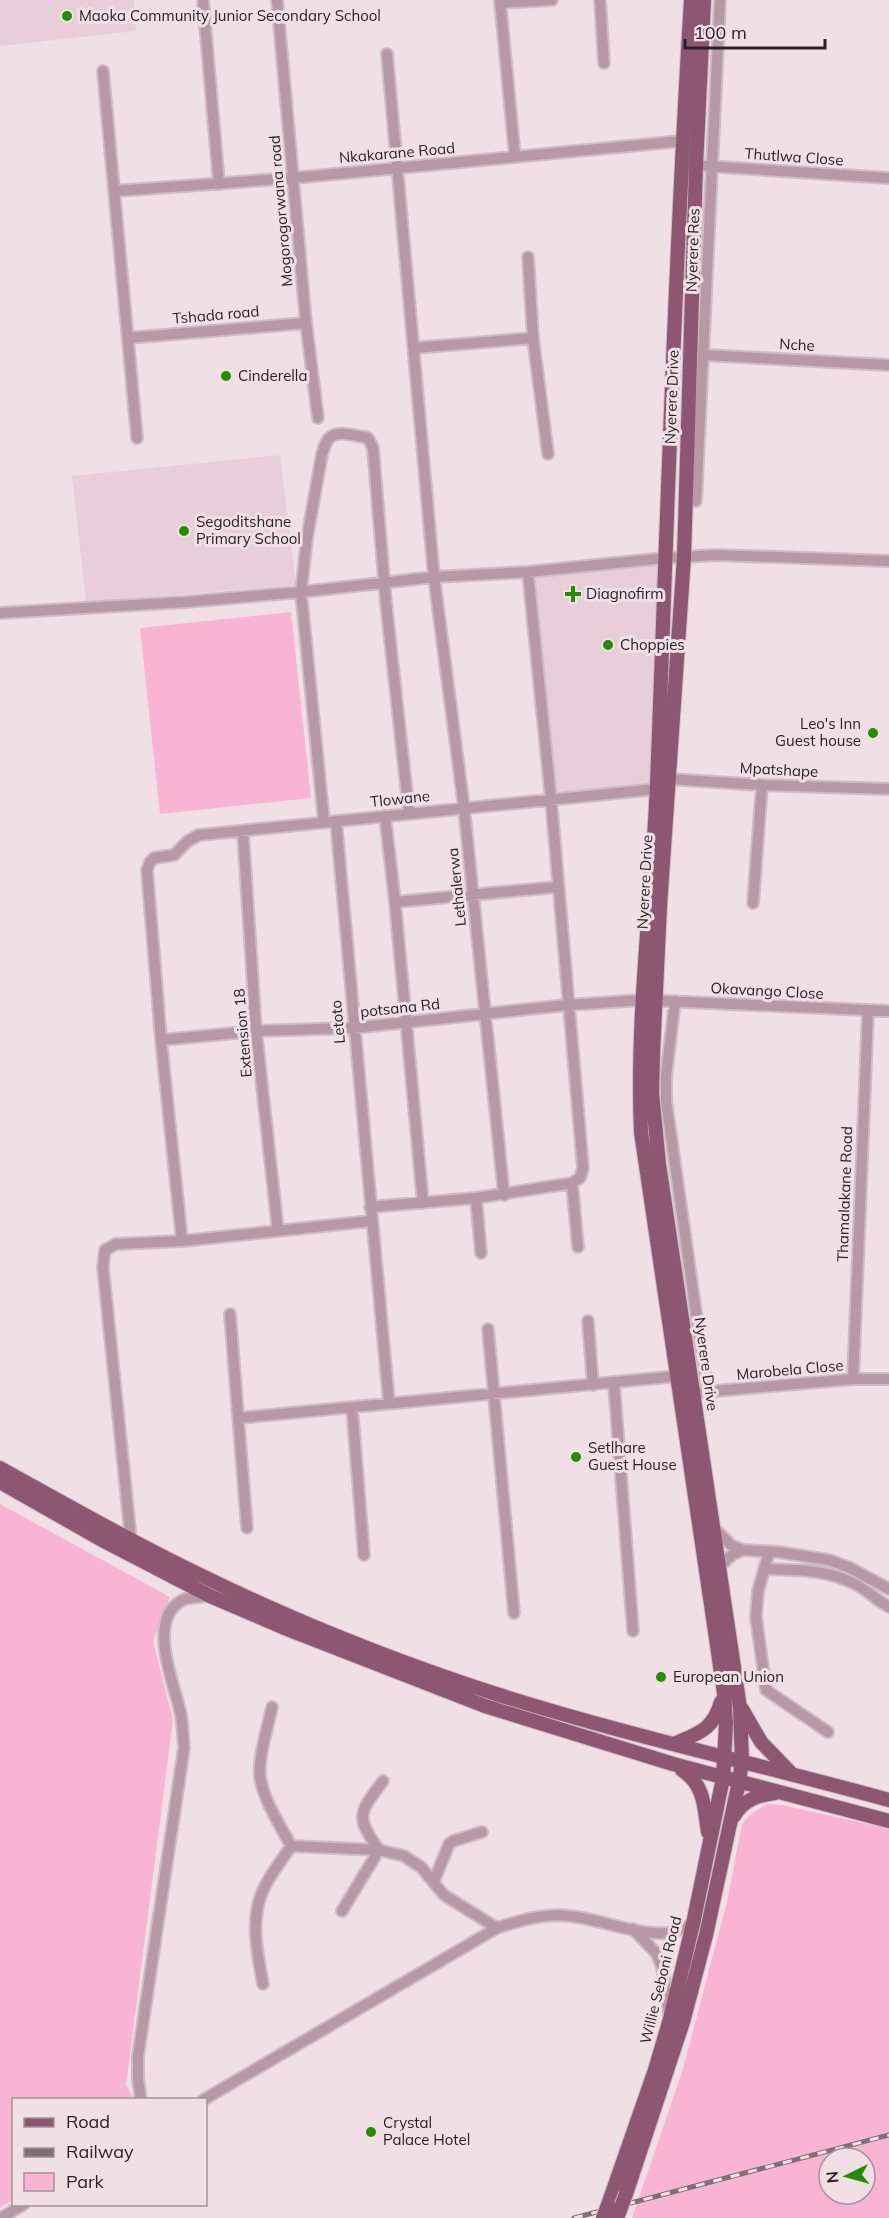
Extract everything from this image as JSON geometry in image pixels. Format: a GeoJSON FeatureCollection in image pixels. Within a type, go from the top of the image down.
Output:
{"type":"FeatureCollection","features":[{"type":"Feature","properties":{"kind":"main road","name":"Nyerere Drive"},"geometry":{"type":"LineString","coordinates":[[691,0],[682,141],[649,1000],[655,1126],[740,1708],[742,1761]]}},
{"type":"Feature","properties":{"kind":"main road","name":"Nyerere Drive"},"geometry":{"type":"LineString","coordinates":[[704,0],[696,166],[684,557],[668,779],[639,1092],[641,1132],[724,1693],[725,1758]]}},
{"type":"Feature","properties":{"kind":"main road"},"geometry":{"type":"LineString","coordinates":[[0,1468],[198,1574],[280,1612],[380,1652],[496,1694],[725,1758],[889,1800]]}},
{"type":"Feature","properties":{"kind":"main road"},"geometry":{"type":"LineString","coordinates":[[0,1482],[102,1540],[210,1596],[286,1629],[484,1706],[672,1764],[889,1821]]}},
{"type":"Feature","properties":{"kind":"main road"},"geometry":{"type":"LineString","coordinates":[[674,1744],[698,1734],[712,1724],[724,1693]]}},
{"type":"Feature","properties":{"kind":"main road"},"geometry":{"type":"LineString","coordinates":[[740,1708],[761,1742],[790,1773]]}},
{"type":"Feature","properties":{"kind":"main road","name":"Willie Seboni Road"},"geometry":{"type":"LineString","coordinates":[[605,2212],[655,2070],[670,2019],[693,1924],[723,1778],[725,1758]]}},
{"type":"Feature","properties":{"kind":"main road","name":"Willie Seboni Road"},"geometry":{"type":"LineString","coordinates":[[617,2218],[683,2022],[706,1935],[742,1761]]}},
{"type":"Feature","properties":{"kind":"main road"},"geometry":{"type":"LineString","coordinates":[[672,1764],[696,1780],[704,1802],[709,1840]]}},
{"type":"Feature","properties":{"kind":"main road"},"geometry":{"type":"LineString","coordinates":[[725,1842],[734,1815],[740,1806],[761,1796],[780,1793]]}},
{"type":"Feature","properties":{"kind":"street"},"geometry":{"type":"LineString","coordinates":[[203,0],[219,184]]}},
{"type":"Feature","properties":{"kind":"street","name":"Mogorogorwana road"},"geometry":{"type":"LineString","coordinates":[[277,0],[306,323],[318,418]]}},
{"type":"Feature","properties":{"kind":"street"},"geometry":{"type":"LineString","coordinates":[[515,157],[500,2],[552,0]]}},
{"type":"Feature","properties":{"kind":"street"},"geometry":{"type":"LineString","coordinates":[[600,0],[604,63]]}},
{"type":"Feature","properties":{"kind":"street","name":"Nyerere Res"},"geometry":{"type":"LineString","coordinates":[[696,501],[720,0]]}},
{"type":"Feature","properties":{"kind":"street","name":"Lethalerwa"},"geometry":{"type":"LineString","coordinates":[[387,54],[434,577],[474,896],[504,1195]]}},
{"type":"Feature","properties":{"kind":"street"},"geometry":{"type":"LineString","coordinates":[[103,70],[137,438]]}},
{"type":"Feature","properties":{"kind":"street","name":"Nkakarane Road"},"geometry":{"type":"LineString","coordinates":[[115,191],[293,178],[682,141]]}},
{"type":"Feature","properties":{"kind":"street","name":"Thutlwa Close"},"geometry":{"type":"LineString","coordinates":[[696,166],[889,178]]}},
{"type":"Feature","properties":{"kind":"street"},"geometry":{"type":"LineString","coordinates":[[528,257],[533,338],[548,454]]}},
{"type":"Feature","properties":{"kind":"street","name":"Tshada road"},"geometry":{"type":"LineString","coordinates":[[128,338],[306,323]]}},
{"type":"Feature","properties":{"kind":"street"},"geometry":{"type":"LineString","coordinates":[[414,348],[533,338]]}},
{"type":"Feature","properties":{"kind":"street","name":"Nche"},"geometry":{"type":"LineString","coordinates":[[704,355],[889,366]]}},
{"type":"Feature","properties":{"kind":"street"},"geometry":{"type":"LineString","coordinates":[[324,822],[301,592],[307,538],[321,460],[327,441],[332,435],[337,434],[360,436],[371,441],[409,813]]}},
{"type":"Feature","properties":{"kind":"street"},"geometry":{"type":"LineString","coordinates":[[0,613],[185,602],[434,577],[528,572],[716,555],[889,561]]}},
{"type":"Feature","properties":{"kind":"street"},"geometry":{"type":"LineString","coordinates":[[370,1207],[504,1195],[572,1183],[580,1178],[583,1168],[567,1005],[551,799],[528,572]]}},
{"type":"Feature","properties":{"kind":"street","name":"Mpatshape"},"geometry":{"type":"LineString","coordinates":[[668,779],[889,789]]}},
{"type":"Feature","properties":{"kind":"street"},"geometry":{"type":"LineString","coordinates":[[753,903],[762,785]]}},
{"type":"Feature","properties":{"kind":"street","name":"Tlowane"},"geometry":{"type":"LineString","coordinates":[[161,1041],[147,870],[154,858],[174,855],[193,837],[657,789]]}},
{"type":"Feature","properties":{"kind":"street"},"geometry":{"type":"LineString","coordinates":[[385,816],[423,1203]]}},
{"type":"Feature","properties":{"kind":"street","name":"Letoto"},"geometry":{"type":"LineString","coordinates":[[336,821],[353,1028],[389,1403]]}},
{"type":"Feature","properties":{"kind":"street","name":"Extension 18"},"geometry":{"type":"LineString","coordinates":[[243,832],[256,1031],[278,1232]]}},
{"type":"Feature","properties":{"kind":"street"},"geometry":{"type":"LineString","coordinates":[[395,902],[557,887]]}},
{"type":"Feature","properties":{"kind":"street","name":"Okavango Close"},"geometry":{"type":"LineString","coordinates":[[649,1000],[889,1011]]}},
{"type":"Feature","properties":{"kind":"street","name":"potsana Rd"},"geometry":{"type":"LineString","coordinates":[[161,1041],[256,1031],[353,1028],[567,1005],[649,1000]]}},
{"type":"Feature","properties":{"kind":"street"},"geometry":{"type":"LineString","coordinates":[[675,1001],[666,1076],[666,1101],[706,1383],[714,1392]]}},
{"type":"Feature","properties":{"kind":"street","name":"Thamalakane Road"},"geometry":{"type":"LineString","coordinates":[[853,1379],[868,1011]]}},
{"type":"Feature","properties":{"kind":"street"},"geometry":{"type":"LineString","coordinates":[[161,1041],[182,1241]]}},
{"type":"Feature","properties":{"kind":"street"},"geometry":{"type":"LineString","coordinates":[[572,1183],[578,1247]]}},
{"type":"Feature","properties":{"kind":"street"},"geometry":{"type":"LineString","coordinates":[[476,1198],[481,1253]]}},
{"type":"Feature","properties":{"kind":"street"},"geometry":{"type":"LineString","coordinates":[[131,1540],[103,1256],[105,1250],[116,1244],[182,1241],[371,1221]]}},
{"type":"Feature","properties":{"kind":"street"},"geometry":{"type":"LineString","coordinates":[[230,1314],[247,1528]]}},
{"type":"Feature","properties":{"kind":"street"},"geometry":{"type":"LineString","coordinates":[[588,1321],[593,1385]]}},
{"type":"Feature","properties":{"kind":"street"},"geometry":{"type":"LineString","coordinates":[[488,1329],[514,1613]]}},
{"type":"Feature","properties":{"kind":"street"},"geometry":{"type":"LineString","coordinates":[[239,1418],[614,1384],[678,1376]]}},
{"type":"Feature","properties":{"kind":"street","name":"Marobela Close"},"geometry":{"type":"LineString","coordinates":[[693,1394],[853,1379],[889,1379]]}},
{"type":"Feature","properties":{"kind":"street"},"geometry":{"type":"LineString","coordinates":[[614,1384],[633,1631]]}},
{"type":"Feature","properties":{"kind":"street"},"geometry":{"type":"LineString","coordinates":[[352,1407],[364,1555]]}},
{"type":"Feature","properties":{"kind":"street"},"geometry":{"type":"LineString","coordinates":[[714,1527],[731,1545],[743,1551]]}},
{"type":"Feature","properties":{"kind":"street"},"geometry":{"type":"LineString","coordinates":[[719,1567],[732,1555],[743,1551],[769,1552],[829,1560],[848,1567],[889,1589]]}},
{"type":"Feature","properties":{"kind":"street"},"geometry":{"type":"LineString","coordinates":[[769,1552],[758,1591],[756,1617],[766,1690],[828,1732]]}},
{"type":"Feature","properties":{"kind":"street"},"geometry":{"type":"LineString","coordinates":[[764,1569],[816,1571],[854,1583],[874,1599],[889,1607]]}},
{"type":"Feature","properties":{"kind":"street"},"geometry":{"type":"LineString","coordinates":[[141,2098],[138,2056],[184,1748],[181,1717],[165,1652],[164,1632],[168,1617],[183,1599],[210,1596]]}},
{"type":"Feature","properties":{"kind":"street"},"geometry":{"type":"LineString","coordinates":[[272,1707],[260,1777],[268,1801],[291,1846]]}},
{"type":"Feature","properties":{"kind":"street"},"geometry":{"type":"LineString","coordinates":[[379,1850],[365,1830],[363,1819],[365,1805],[383,1781]]}},
{"type":"Feature","properties":{"kind":"street"},"geometry":{"type":"LineString","coordinates":[[434,1881],[449,1845],[453,1841],[482,1832]]}},
{"type":"Feature","properties":{"kind":"street"},"geometry":{"type":"LineString","coordinates":[[291,1846],[379,1850],[413,1861],[434,1881],[444,1895],[497,1928]]}},
{"type":"Feature","properties":{"kind":"street"},"geometry":{"type":"LineString","coordinates":[[263,1984],[255,1943],[256,1910],[264,1887],[291,1846]]}},
{"type":"Feature","properties":{"kind":"street"},"geometry":{"type":"LineString","coordinates":[[342,1911],[379,1850]]}},
{"type":"Feature","properties":{"kind":"street"},"geometry":{"type":"LineString","coordinates":[[205,2098],[497,1928],[520,1920],[543,1916],[593,1919],[633,1929],[666,1933],[693,1924]]}},
{"type":"Feature","properties":{"kind":"street"},"geometry":{"type":"LineString","coordinates":[[633,1929],[656,1953],[662,1966],[670,2019]]}},
{"type":"Feature","properties":{"kind":"street"},"geometry":{"type":"LineString","coordinates":[[1,2218],[22,2206]]}},
{"type":"Feature","properties":{"kind":"shaded area","name":"Maoka Community Junior Secondary School"},"geometry":{"type":"Polygon","coordinates":[[[0,0],[134,0],[136,31],[0,46],[0,0]]]}},
{"type":"Feature","properties":{"kind":"shaded area","name":"Segoditshane Primary School"},"geometry":{"type":"Polygon","coordinates":[[[280,455],[296,585],[86,602],[72,476],[280,455]]]}},
{"type":"Feature","properties":{"kind":"shaded area"},"geometry":{"type":"Polygon","coordinates":[[[667,560],[655,784],[553,792],[532,568],[667,560]]]}},
{"type":"Feature","properties":{"kind":"green space"},"geometry":{"type":"Polygon","coordinates":[[[291,612],[311,798],[160,814],[140,628],[291,612]]]}},
{"type":"Feature","properties":{"kind":"green space"},"geometry":{"type":"Polygon","coordinates":[[[0,1504],[170,1597],[153,1641],[173,1720],[126,2085],[133,2098],[12,2098],[12,2201],[0,2208],[0,1504]]]}},
{"type":"Feature","properties":{"kind":"green space"},"geometry":{"type":"Polygon","coordinates":[[[767,1804],[782,1805],[889,1829],[889,2218],[632,2218],[683,2069],[727,1902],[742,1824],[752,1813],[767,1804]]]}},
{"type":"Feature","properties":{"kind":"railway"},"geometry":{"type":"LineString","coordinates":[[574,2218],[889,2135]]}},
{"type":"Feature","properties":{"kind":"place","name":"Maoka Community Junior Secondary School"},"geometry":{"type":"Point","coordinates":[67,16]}},
{"type":"Feature","properties":{"kind":"place","name":"Cinderella"},"geometry":{"type":"Point","coordinates":[226,376]}},
{"type":"Feature","properties":{"kind":"place","name":"Segoditshane Primary School"},"geometry":{"type":"Point","coordinates":[184,531]}},
{"type":"Feature","properties":{"kind":"place","name":"Diagnofirm"},"geometry":{"type":"Point","coordinates":[573,594]}},
{"type":"Feature","properties":{"kind":"place","name":"Choppies"},"geometry":{"type":"Point","coordinates":[608,645]}},
{"type":"Feature","properties":{"kind":"place","name":"Leo's Inn Guest house"},"geometry":{"type":"Point","coordinates":[873,733]}},
{"type":"Feature","properties":{"kind":"place","name":"Setlhare Guest House"},"geometry":{"type":"Point","coordinates":[576,1457]}},
{"type":"Feature","properties":{"kind":"place","name":"European Union"},"geometry":{"type":"Point","coordinates":[661,1677]}},
{"type":"Feature","properties":{"kind":"place","name":"Crystal Palace Hotel"},"geometry":{"type":"Point","coordinates":[371,2132]}}]}
